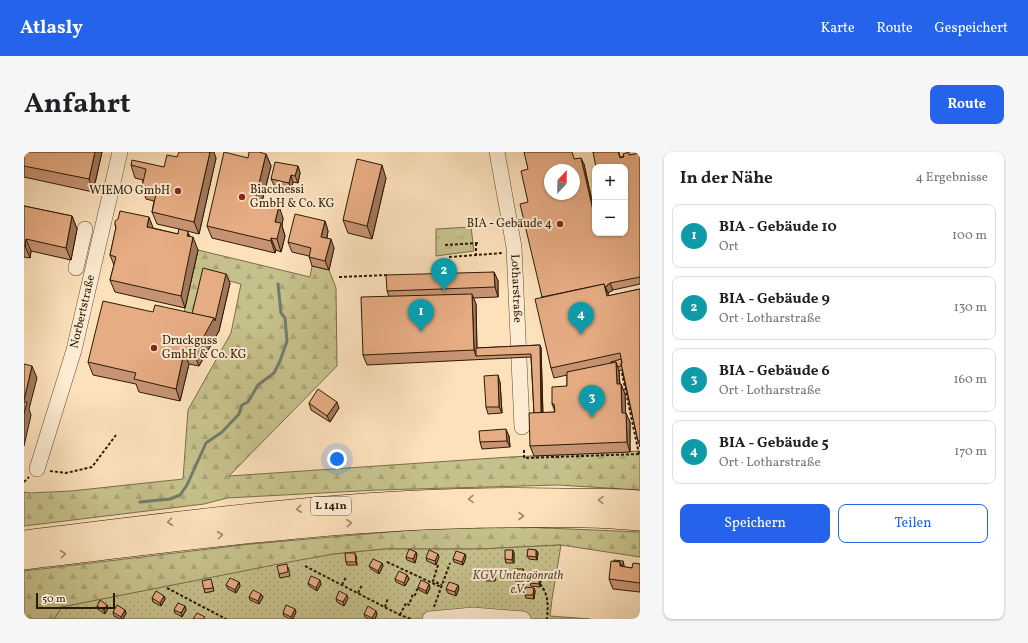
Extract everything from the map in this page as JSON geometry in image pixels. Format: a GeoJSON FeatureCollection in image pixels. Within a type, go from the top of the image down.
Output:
{"type":"FeatureCollection","features":[{"type":"Feature","properties":{"kind":"highway","name":"L 141n"},"geometry":{"type":"LineString","coordinates":[[24,541],[209,518],[386,501],[510,497],[640,502]]}},
{"type":"Feature","properties":{"kind":"highway","name":"L 141n"},"geometry":{"type":"LineString","coordinates":[[24,559],[246,532],[395,520],[453,517],[552,516],[640,520]]}},
{"type":"Feature","properties":{"kind":"street","name":"Norbertstraße"},"geometry":{"type":"LineString","coordinates":[[37,469],[74,350],[120,152]]}},
{"type":"Feature","properties":{"kind":"street","name":"Lotharstraße"},"geometry":{"type":"LineString","coordinates":[[497,152],[514,253],[522,427]]}},
{"type":"Feature","properties":{"kind":"street"},"geometry":{"type":"LineString","coordinates":[[76,268],[85,229]]}},
{"type":"Feature","properties":{"kind":"street"},"geometry":{"type":"LineString","coordinates":[[430,619],[473,615],[524,619]]}},
{"type":"Feature","properties":{"kind":"path"},"geometry":{"type":"LineString","coordinates":[[476,243],[476,255]]}},
{"type":"Feature","properties":{"kind":"path"},"geometry":{"type":"LineString","coordinates":[[444,245],[480,243]]}},
{"type":"Feature","properties":{"kind":"path"},"geometry":{"type":"LineString","coordinates":[[441,274],[449,274],[449,257],[514,253]]}},
{"type":"Feature","properties":{"kind":"path"},"geometry":{"type":"LineString","coordinates":[[339,277],[394,275]]}},
{"type":"Feature","properties":{"kind":"path"},"geometry":{"type":"LineString","coordinates":[[524,450],[524,458],[639,454],[622,373]]}},
{"type":"Feature","properties":{"kind":"path"},"geometry":{"type":"LineString","coordinates":[[37,469],[66,473],[92,467],[116,435]]}},
{"type":"Feature","properties":{"kind":"path"},"geometry":{"type":"LineString","coordinates":[[387,562],[442,586]]}},
{"type":"Feature","properties":{"kind":"path"},"geometry":{"type":"LineString","coordinates":[[434,618],[433,610],[450,563]]}},
{"type":"Feature","properties":{"kind":"path"},"geometry":{"type":"LineString","coordinates":[[438,565],[433,581],[442,586]]}},
{"type":"Feature","properties":{"kind":"path"},"geometry":{"type":"LineString","coordinates":[[305,566],[400,615],[411,619]]}},
{"type":"Feature","properties":{"kind":"path"},"geometry":{"type":"LineString","coordinates":[[342,585],[346,577]]}},
{"type":"Feature","properties":{"kind":"path"},"geometry":{"type":"LineString","coordinates":[[540,584],[545,590],[548,599],[547,619]]}},
{"type":"Feature","properties":{"kind":"path"},"geometry":{"type":"LineString","coordinates":[[358,593],[362,585]]}},
{"type":"Feature","properties":{"kind":"path"},"geometry":{"type":"LineString","coordinates":[[400,615],[406,602],[409,605],[418,587]]}},
{"type":"Feature","properties":{"kind":"path"},"geometry":{"type":"LineString","coordinates":[[167,588],[226,619]]}},
{"type":"Feature","properties":{"kind":"path"},"geometry":{"type":"LineString","coordinates":[[385,607],[388,598]]}},
{"type":"Feature","properties":{"kind":"green space"},"geometry":{"type":"Polygon","coordinates":[[[471,227],[474,251],[436,256],[436,229],[471,227]]]}},
{"type":"Feature","properties":{"kind":"green space"},"geometry":{"type":"Polygon","coordinates":[[[198,250],[310,277],[312,266],[329,270],[336,288],[337,366],[229,476],[510,457],[640,451],[640,490],[558,485],[378,490],[227,498],[204,504],[24,526],[24,492],[71,491],[183,479],[188,410],[231,333],[241,284],[202,274],[191,319],[183,317],[198,250]]]}},
{"type":"Feature","properties":{"kind":"green space"},"geometry":{"type":"Polygon","coordinates":[[[523,527],[640,532],[640,557],[561,545],[480,549],[385,549],[334,554],[62,607],[54,619],[24,619],[24,571],[251,544],[435,528],[523,527]]]}},
{"type":"Feature","properties":{"kind":"green space","name":"KGV Untengönrath e.V."},"geometry":{"type":"Polygon","coordinates":[[[561,545],[550,616],[590,619],[54,619],[62,607],[334,554],[385,549],[480,549],[561,545]]]}},
{"type":"Feature","properties":{"kind":"building"},"geometry":{"type":"Polygon","coordinates":[[[24,152],[95,152],[89,179],[24,166],[24,152]]]}},
{"type":"Feature","properties":{"kind":"building","name":"WIEMO GmbH"},"geometry":{"type":"Polygon","coordinates":[[[179,152],[210,152],[194,222],[152,212],[157,190],[142,187],[146,169],[131,165],[132,160],[164,167],[167,155],[177,157],[179,152]]]}},
{"type":"Feature","properties":{"kind":"building","name":"Biacchessi GmbH & Co. KG"},"geometry":{"type":"Polygon","coordinates":[[[224,152],[248,158],[249,152],[266,154],[255,200],[279,206],[275,222],[281,223],[277,239],[271,238],[271,241],[207,226],[224,152]]]}},
{"type":"Feature","properties":{"kind":"building","name":"BIA - Gebäude 4"},"geometry":{"type":"Polygon","coordinates":[[[524,152],[572,152],[574,159],[581,158],[592,206],[592,236],[628,236],[628,164],[595,164],[593,152],[618,152],[620,158],[624,157],[623,154],[629,152],[629,155],[640,153],[640,277],[610,283],[605,287],[604,284],[542,297],[520,204],[528,202],[521,171],[528,169],[524,152]]]}},
{"type":"Feature","properties":{"kind":"building"},"geometry":{"type":"Polygon","coordinates":[[[357,159],[382,165],[367,226],[343,220],[357,159]]]}},
{"type":"Feature","properties":{"kind":"building"},"geometry":{"type":"Polygon","coordinates":[[[275,162],[298,166],[295,176],[291,175],[289,183],[271,179],[275,162]]]}},
{"type":"Feature","properties":{"kind":"building"},"geometry":{"type":"Polygon","coordinates":[[[24,206],[72,216],[66,248],[26,239],[25,246],[24,245],[24,206]]]}},
{"type":"Feature","properties":{"kind":"building"},"geometry":{"type":"Polygon","coordinates":[[[120,211],[149,217],[147,227],[178,234],[179,229],[187,231],[187,236],[193,237],[181,296],[110,280],[116,257],[110,255],[116,227],[115,221],[118,219],[120,211]]]}},
{"type":"Feature","properties":{"kind":"building"},"geometry":{"type":"Polygon","coordinates":[[[295,214],[325,221],[321,237],[331,239],[325,261],[309,257],[311,248],[288,242],[295,214]]]}},
{"type":"Feature","properties":{"kind":"building"},"geometry":{"type":"Polygon","coordinates":[[[203,268],[226,274],[215,321],[214,318],[192,314],[203,268]]]}},
{"type":"Feature","properties":{"kind":"building"},"geometry":{"type":"Polygon","coordinates":[[[494,272],[495,287],[387,291],[386,275],[494,272]]]}},
{"type":"Feature","properties":{"kind":"building"},"geometry":{"type":"Polygon","coordinates":[[[604,284],[607,296],[640,289],[640,441],[638,441],[620,353],[551,368],[535,299],[604,284]]]}},
{"type":"Feature","properties":{"kind":"building"},"geometry":{"type":"Polygon","coordinates":[[[472,294],[474,350],[363,355],[361,297],[472,294]]]}},
{"type":"Feature","properties":{"kind":"building","name":"Druckguss GmbH & Co. KG"},"geometry":{"type":"Polygon","coordinates":[[[103,301],[153,312],[155,305],[214,318],[194,354],[184,352],[176,389],[134,379],[136,373],[88,362],[103,301]]]}},
{"type":"Feature","properties":{"kind":"building"},"geometry":{"type":"Polygon","coordinates":[[[540,345],[541,413],[534,413],[531,354],[476,356],[476,348],[540,345]]]}},
{"type":"Feature","properties":{"kind":"building"},"geometry":{"type":"Polygon","coordinates":[[[621,359],[621,366],[618,367],[616,362],[610,363],[611,362],[621,359]]]}},
{"type":"Feature","properties":{"kind":"building"},"geometry":{"type":"Polygon","coordinates":[[[616,362],[617,384],[621,384],[622,413],[626,413],[627,442],[530,446],[529,413],[555,412],[554,404],[552,404],[552,387],[567,386],[567,372],[616,362]]]}},
{"type":"Feature","properties":{"kind":"building"},"geometry":{"type":"Polygon","coordinates":[[[24,364],[32,366],[24,400],[24,364]]]}},
{"type":"Feature","properties":{"kind":"building"},"geometry":{"type":"Polygon","coordinates":[[[498,375],[499,407],[486,407],[484,376],[498,375]]]}},
{"type":"Feature","properties":{"kind":"building"},"geometry":{"type":"Polygon","coordinates":[[[318,389],[337,402],[327,416],[309,403],[318,389]]]}},
{"type":"Feature","properties":{"kind":"building"},"geometry":{"type":"Polygon","coordinates":[[[24,402],[27,402],[24,414],[24,402]]]}},
{"type":"Feature","properties":{"kind":"building"},"geometry":{"type":"Polygon","coordinates":[[[506,429],[507,441],[480,442],[479,431],[506,429]]]}},
{"type":"Feature","properties":{"kind":"building"},"geometry":{"type":"Polygon","coordinates":[[[409,549],[416,552],[413,559],[406,557],[409,549]]]}},
{"type":"Feature","properties":{"kind":"building"},"geometry":{"type":"Polygon","coordinates":[[[528,549],[536,550],[536,557],[527,556],[528,549]]]}},
{"type":"Feature","properties":{"kind":"building"},"geometry":{"type":"Polygon","coordinates":[[[429,550],[438,554],[435,561],[426,558],[429,550]]]}},
{"type":"Feature","properties":{"kind":"building"},"geometry":{"type":"Polygon","coordinates":[[[505,550],[513,550],[512,560],[505,559],[505,550]]]}},
{"type":"Feature","properties":{"kind":"building"},"geometry":{"type":"Polygon","coordinates":[[[456,551],[465,554],[462,562],[453,559],[456,551]]]}},
{"type":"Feature","properties":{"kind":"building"},"geometry":{"type":"Polygon","coordinates":[[[345,553],[355,553],[356,562],[346,562],[345,553]]]}},
{"type":"Feature","properties":{"kind":"building"},"geometry":{"type":"Polygon","coordinates":[[[373,559],[382,563],[378,571],[369,566],[373,559]]]}},
{"type":"Feature","properties":{"kind":"building"},"geometry":{"type":"Polygon","coordinates":[[[614,560],[623,561],[623,566],[620,562],[614,560]]]}},
{"type":"Feature","properties":{"kind":"building"},"geometry":{"type":"Polygon","coordinates":[[[611,561],[620,562],[620,566],[632,568],[633,563],[640,564],[640,583],[609,579],[611,561]]]}},
{"type":"Feature","properties":{"kind":"building"},"geometry":{"type":"Polygon","coordinates":[[[287,564],[288,572],[279,574],[277,566],[287,564]]]}},
{"type":"Feature","properties":{"kind":"building"},"geometry":{"type":"Polygon","coordinates":[[[485,569],[494,569],[494,577],[485,577],[485,569]]]}},
{"type":"Feature","properties":{"kind":"building"},"geometry":{"type":"Polygon","coordinates":[[[514,569],[523,569],[523,577],[514,577],[514,569]]]}},
{"type":"Feature","properties":{"kind":"building"},"geometry":{"type":"Polygon","coordinates":[[[399,571],[407,575],[404,583],[395,579],[399,571]]]}},
{"type":"Feature","properties":{"kind":"building"},"geometry":{"type":"Polygon","coordinates":[[[530,575],[539,576],[539,584],[530,583],[530,575]]]}},
{"type":"Feature","properties":{"kind":"building"},"geometry":{"type":"Polygon","coordinates":[[[311,576],[320,580],[316,588],[308,583],[311,576]]]}},
{"type":"Feature","properties":{"kind":"building"},"geometry":{"type":"Polygon","coordinates":[[[230,578],[239,582],[235,590],[226,585],[230,578]]]}},
{"type":"Feature","properties":{"kind":"building"},"geometry":{"type":"Polygon","coordinates":[[[211,579],[213,588],[204,589],[202,581],[211,579]]]}},
{"type":"Feature","properties":{"kind":"building"},"geometry":{"type":"Polygon","coordinates":[[[421,580],[429,584],[426,591],[418,587],[421,580]]]}},
{"type":"Feature","properties":{"kind":"building"},"geometry":{"type":"Polygon","coordinates":[[[449,582],[458,585],[455,592],[446,589],[449,582]]]}},
{"type":"Feature","properties":{"kind":"building"},"geometry":{"type":"Polygon","coordinates":[[[525,587],[534,588],[533,595],[525,595],[525,587]]]}},
{"type":"Feature","properties":{"kind":"building"},"geometry":{"type":"Polygon","coordinates":[[[253,590],[261,594],[258,601],[249,597],[253,590]]]}},
{"type":"Feature","properties":{"kind":"building"},"geometry":{"type":"Polygon","coordinates":[[[156,591],[164,596],[160,603],[152,598],[156,591]]]}},
{"type":"Feature","properties":{"kind":"building"},"geometry":{"type":"Polygon","coordinates":[[[339,591],[347,595],[343,602],[336,599],[339,591]]]}},
{"type":"Feature","properties":{"kind":"building"},"geometry":{"type":"Polygon","coordinates":[[[100,600],[107,605],[104,610],[97,606],[100,600]]]}},
{"type":"Feature","properties":{"kind":"building"},"geometry":{"type":"Polygon","coordinates":[[[178,603],[185,606],[181,613],[174,610],[178,603]]]}},
{"type":"Feature","properties":{"kind":"building"},"geometry":{"type":"Polygon","coordinates":[[[117,605],[125,610],[121,617],[113,612],[117,605]]]}},
{"type":"Feature","properties":{"kind":"building"},"geometry":{"type":"Polygon","coordinates":[[[286,605],[295,609],[291,617],[283,613],[286,605]]]}},
{"type":"Feature","properties":{"kind":"building"},"geometry":{"type":"Polygon","coordinates":[[[368,606],[376,611],[372,618],[364,614],[368,606]]]}},
{"type":"Feature","properties":{"kind":"building"},"geometry":{"type":"Polygon","coordinates":[[[197,613],[205,617],[204,619],[193,619],[197,613]]]}},
{"type":"Feature","properties":{"kind":"waterway"},"geometry":{"type":"LineString","coordinates":[[140,502],[170,499],[180,495],[187,485],[206,443],[222,432],[239,414],[242,405],[248,402],[258,385],[274,373],[287,341],[285,318],[281,313],[278,284]]}},
{"type":"Feature","properties":{"kind":"place","name":"WIEMO GmbH"},"geometry":{"type":"Point","coordinates":[178,191]}},
{"type":"Feature","properties":{"kind":"place","name":"Biacchessi GmbH & Co. KG"},"geometry":{"type":"Point","coordinates":[242,197]}},
{"type":"Feature","properties":{"kind":"place","name":"BIA - Gebäude 4"},"geometry":{"type":"Point","coordinates":[560,224]}},
{"type":"Feature","properties":{"kind":"place","name":"BIA - Gebäude 9"},"geometry":{"type":"Point","coordinates":[444,291]}},
{"type":"Feature","properties":{"kind":"place","name":"BIA - Gebäude 10"},"geometry":{"type":"Point","coordinates":[421,332]}},
{"type":"Feature","properties":{"kind":"place","name":"BIA - Gebäude 5"},"geometry":{"type":"Point","coordinates":[581,335]}},
{"type":"Feature","properties":{"kind":"place","name":"Druckguss GmbH & Co. KG"},"geometry":{"type":"Point","coordinates":[154,348]}},
{"type":"Feature","properties":{"kind":"place","name":"BIA - Gebäude 6"},"geometry":{"type":"Point","coordinates":[592,418]}}]}
